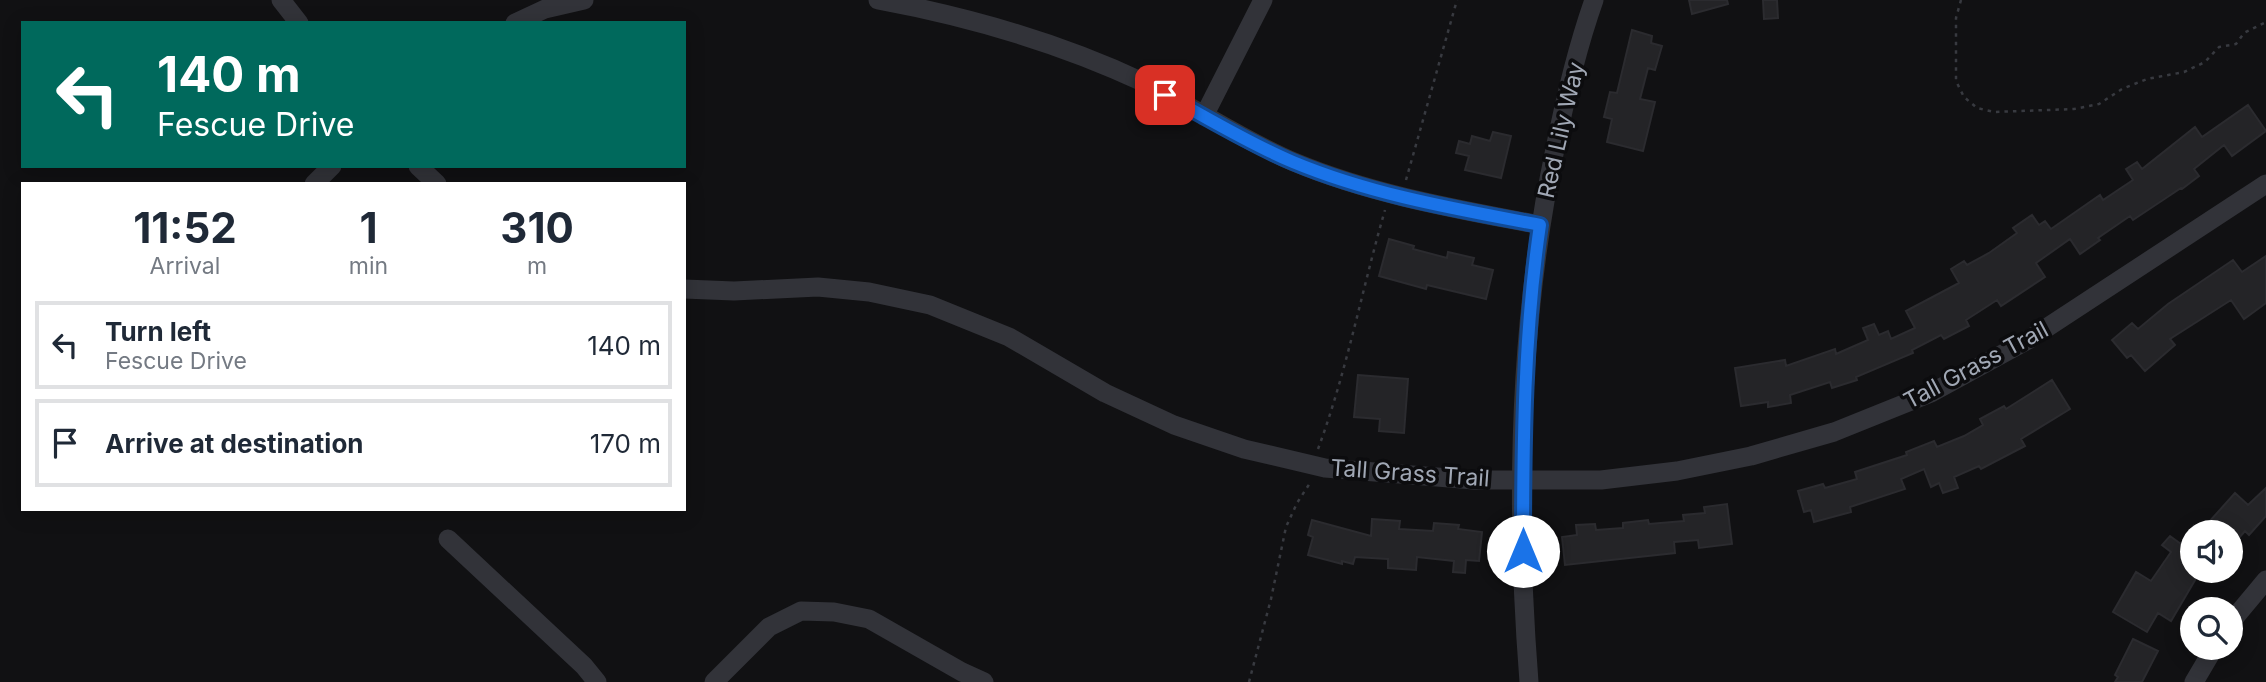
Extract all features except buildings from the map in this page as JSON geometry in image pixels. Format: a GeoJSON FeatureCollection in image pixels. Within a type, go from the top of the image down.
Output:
{"type":"FeatureCollection","features":[{"type":"Feature","properties":{"kind":"street"},"geometry":{"type":"LineString","coordinates":[[281,0],[297,21]]}},
{"type":"Feature","properties":{"kind":"street"},"geometry":{"type":"LineString","coordinates":[[519,21],[545,9],[584,0]]}},
{"type":"Feature","properties":{"kind":"street"},"geometry":{"type":"LineString","coordinates":[[878,0],[975,21],[1073,52],[1146,84],[1245,139],[1294,162],[1356,185],[1540,225]]}},
{"type":"Feature","properties":{"kind":"street"},"geometry":{"type":"LineString","coordinates":[[1204,116],[1263,0]]}},
{"type":"Feature","properties":{"kind":"street","name":"Red Lily Way"},"geometry":{"type":"LineString","coordinates":[[1529,682],[1524,587],[1523,481],[1525,359],[1530,302],[1540,225],[1565,102],[1594,0]]}},
{"type":"Feature","properties":{"kind":"street"},"geometry":{"type":"LineString","coordinates":[[316,182],[330,168]]}},
{"type":"Feature","properties":{"kind":"street"},"geometry":{"type":"LineString","coordinates":[[420,168],[435,182]]}},
{"type":"Feature","properties":{"kind":"street","name":"Tall Grass Trail"},"geometry":{"type":"LineString","coordinates":[[686,289],[734,291],[818,287],[869,292],[930,305],[1009,337],[1105,393],[1174,425],[1244,449],[1314,466],[1411,476],[1523,481],[1601,480],[1676,471],[1762,453],[1868,420],[1931,393],[1989,363],[2083,305],[2266,184]]}},
{"type":"Feature","properties":{"kind":"street"},"geometry":{"type":"LineString","coordinates":[[448,539],[584,666],[597,682]]}},
{"type":"Feature","properties":{"kind":"street"},"geometry":{"type":"LineString","coordinates":[[2243,608],[2266,580]]}},
{"type":"Feature","properties":{"kind":"street"},"geometry":{"type":"LineString","coordinates":[[714,682],[769,627],[801,611],[834,612],[869,619],[984,682]]}},
{"type":"Feature","properties":{"kind":"street"},"geometry":{"type":"LineString","coordinates":[[2194,682],[2207,660]]}},
{"type":"Feature","properties":{"kind":"path"},"geometry":{"type":"LineString","coordinates":[[1249,682],[1271,599],[1286,527],[1297,503],[1310,485],[1338,396],[1367,272],[1395,195],[1457,0]]}},
{"type":"Feature","properties":{"kind":"path"},"geometry":{"type":"LineString","coordinates":[[1961,0],[1956,18],[1956,81],[1964,97],[1977,108],[1994,112],[2074,109],[2099,104],[2122,89],[2147,79],[2184,72],[2205,62],[2219,47],[2236,44],[2244,33],[2266,22]]}},
{"type":"Feature","properties":{"kind":"route"},"geometry":{"type":"LineString","coordinates":[[1165,95],[1262,148],[1356,185],[1416,201],[1540,225],[1525,359],[1523,551]]}}]}
